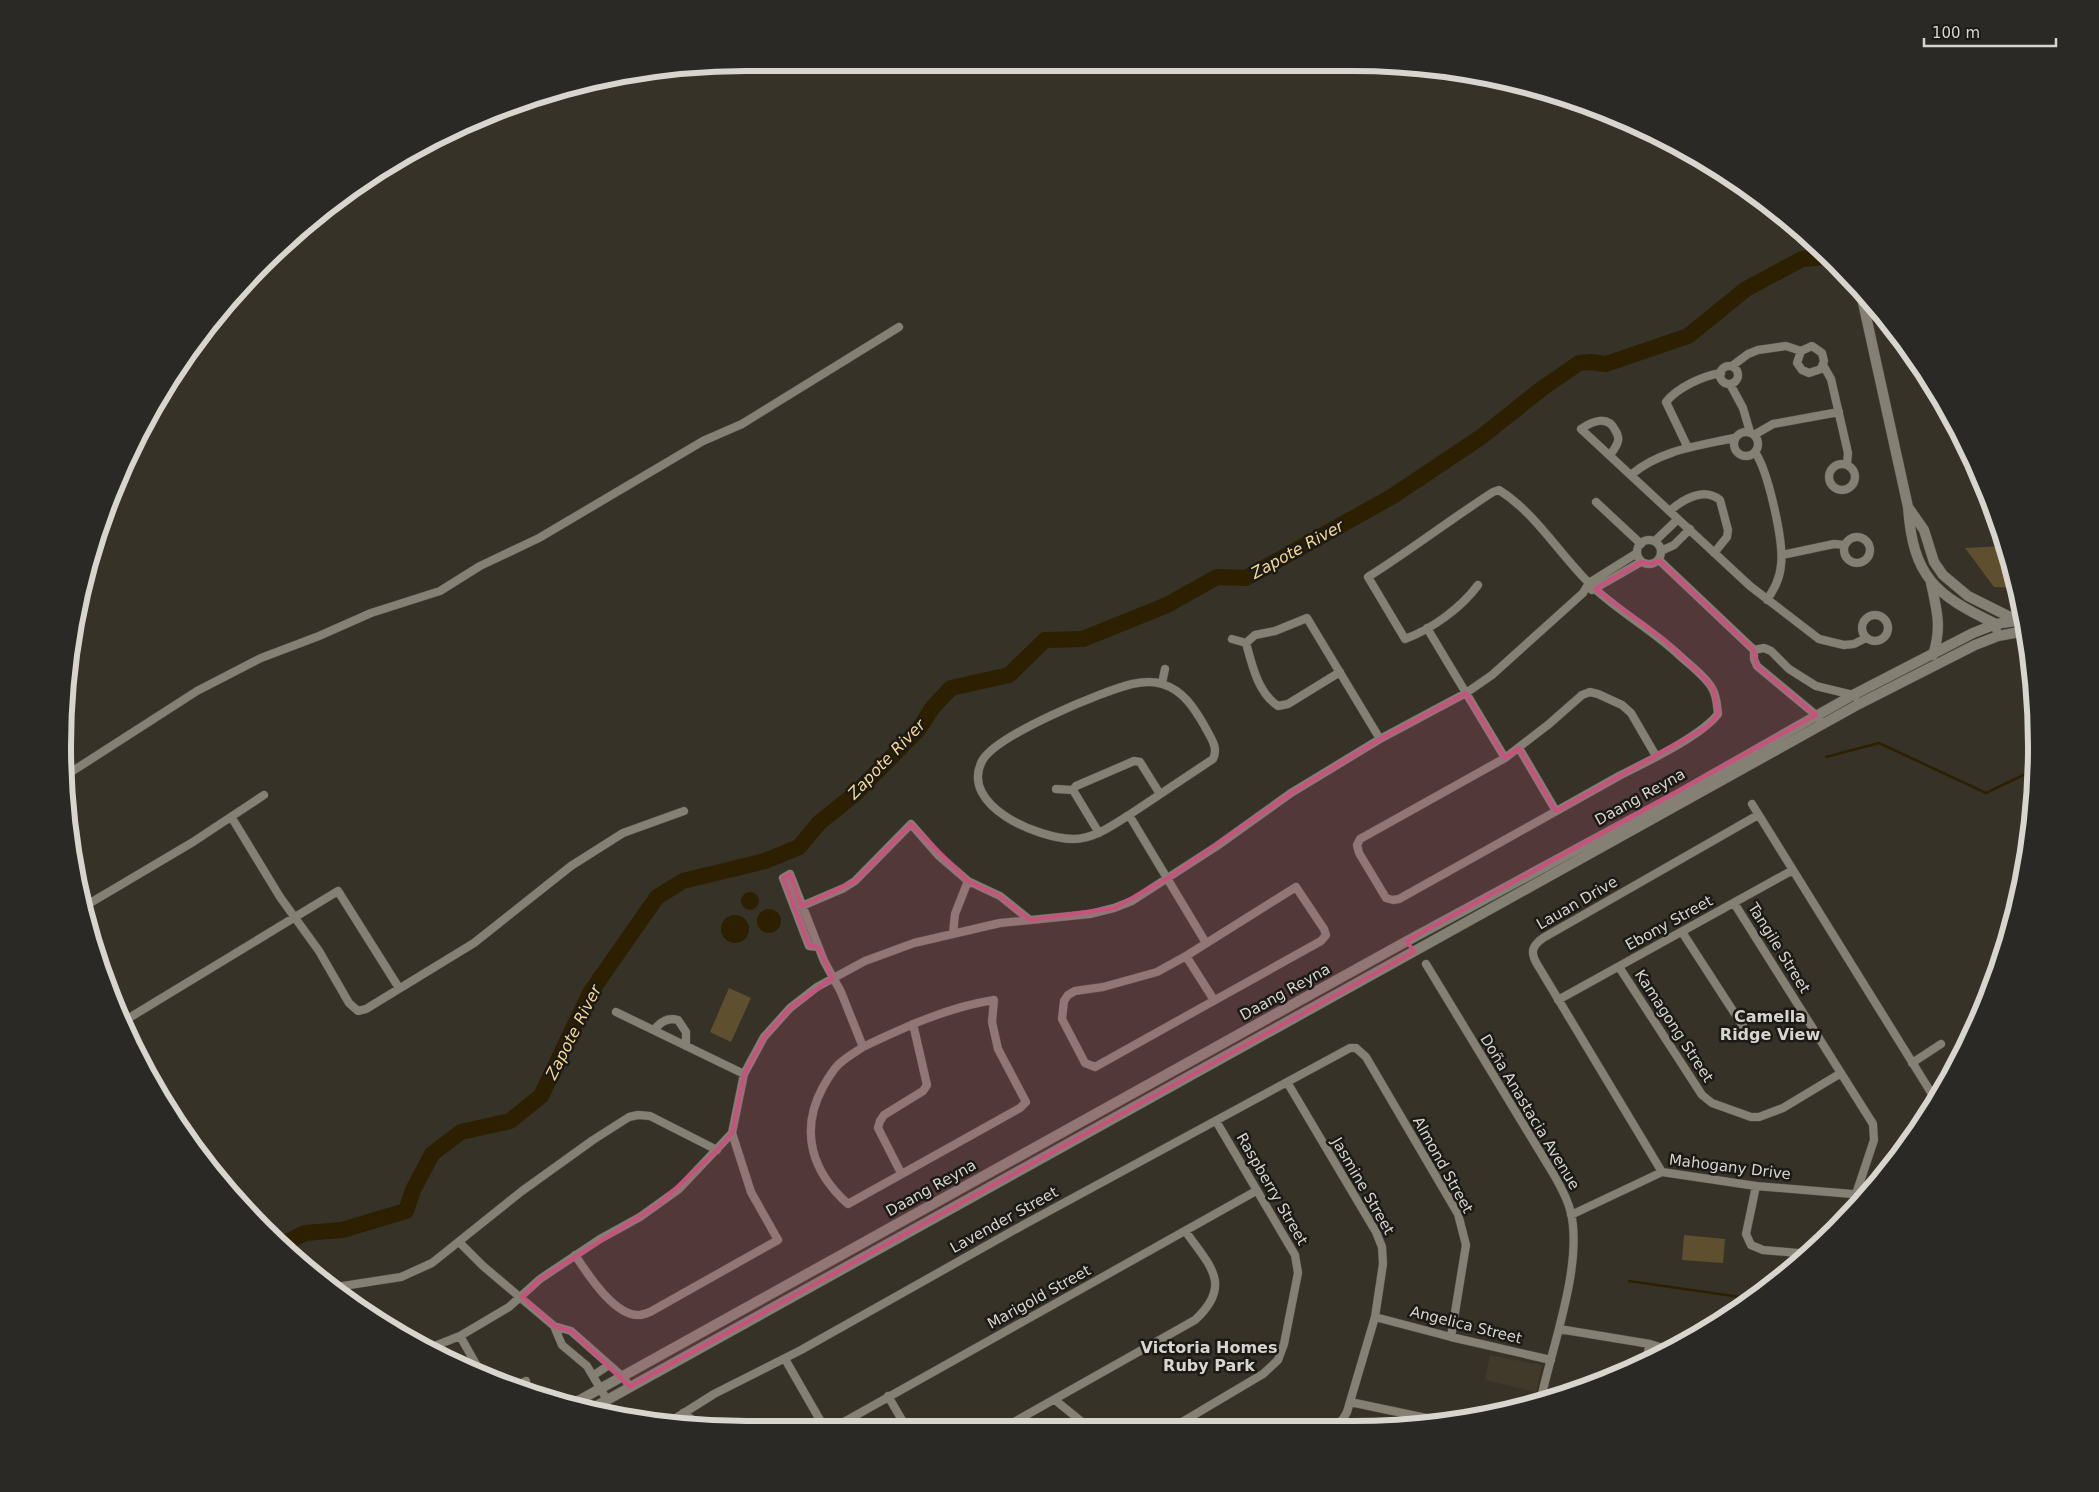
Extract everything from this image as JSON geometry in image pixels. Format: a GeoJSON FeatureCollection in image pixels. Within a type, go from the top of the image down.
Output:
{"type":"FeatureCollection","features":[{"type":"Feature","properties":{"kind":"main road"},"geometry":{"type":"LineString","coordinates":[[1864,305],[1908,507],[1910,535],[1917,556],[1930,582],[1938,620],[1938,637],[1932,655]]}},
{"type":"Feature","properties":{"kind":"main road"},"geometry":{"type":"LineString","coordinates":[[1908,507],[1924,530],[1934,562],[1942,575],[1968,596],[2016,618]]}},
{"type":"Feature","properties":{"kind":"main road"},"geometry":{"type":"LineString","coordinates":[[1930,582],[1941,593],[1962,608],[1996,624],[1998,636]]}},
{"type":"Feature","properties":{"kind":"main road","name":"Daang Reyna"},"geometry":{"type":"LineString","coordinates":[[581,1400],[1407,941],[1677,795],[1816,715],[1973,633],[1996,624],[2016,621]]}},
{"type":"Feature","properties":{"kind":"main road","name":"Daang Reyna"},"geometry":{"type":"LineString","coordinates":[[599,1404],[1860,704],[1975,645],[1998,636],[2018,633]]}},
{"type":"Feature","properties":{"kind":"main road"},"geometry":{"type":"LineString","coordinates":[[1407,941],[1414,952]]}},
{"type":"Feature","properties":{"kind":"street"},"geometry":{"type":"LineString","coordinates":[[72,771],[197,691],[261,658],[319,636],[371,613],[440,591],[480,566],[539,538],[703,441],[742,424],[899,327]]}},
{"type":"Feature","properties":{"kind":"street"},"geometry":{"type":"LineString","coordinates":[[1688,448],[1666,402],[1671,395],[1709,375],[1721,373],[1724,368],[1732,366],[1748,354],[1758,350],[1786,346],[1800,350],[1812,346],[1820,350],[1824,357],[1823,365],[1817,372],[1805,372],[1797,362],[1800,350]]}},
{"type":"Feature","properties":{"kind":"street"},"geometry":{"type":"LineString","coordinates":[[1823,365],[1831,379],[1848,453],[1847,464]]}},
{"type":"Feature","properties":{"kind":"street"},"geometry":{"type":"LineString","coordinates":[[1730,384],[1736,381],[1738,375],[1737,370],[1732,366]]}},
{"type":"Feature","properties":{"kind":"street"},"geometry":{"type":"LineString","coordinates":[[1721,373],[1724,382],[1730,384],[1743,408],[1758,444],[1755,452],[1746,456],[1737,453],[1733,444],[1734,438]]}},
{"type":"Feature","properties":{"kind":"street"},"geometry":{"type":"LineString","coordinates":[[1632,474],[1642,466],[1671,452],[1734,438],[1740,432],[1752,433],[1773,424],[1838,412]]}},
{"type":"Feature","properties":{"kind":"street"},"geometry":{"type":"LineString","coordinates":[[1610,455],[1618,443],[1614,427],[1608,422],[1598,420],[1581,428],[1610,455],[1632,474],[1767,600],[1819,639],[1844,645],[1854,644],[1866,638]]}},
{"type":"Feature","properties":{"kind":"street"},"geometry":{"type":"LineString","coordinates":[[1755,452],[1763,468],[1782,555],[1777,584],[1767,600]]}},
{"type":"Feature","properties":{"kind":"street"},"geometry":{"type":"LineString","coordinates":[[1478,585],[1461,604],[1427,628],[1405,639],[1368,577],[1493,492],[1499,490],[1544,531],[1592,586],[1665,642],[1712,689],[1718,714],[1707,727],[1656,756],[1399,899],[1386,898],[1359,853],[1357,845],[1360,839],[1505,758],[1578,698],[1590,692],[1622,705],[1631,713],[1656,756]]}},
{"type":"Feature","properties":{"kind":"street"},"geometry":{"type":"LineString","coordinates":[[1670,511],[1688,498],[1709,494],[1720,500],[1728,530],[1727,537],[1714,552]]}},
{"type":"Feature","properties":{"kind":"street"},"geometry":{"type":"LineString","coordinates":[[1596,502],[1641,544]]}},
{"type":"Feature","properties":{"kind":"street"},"geometry":{"type":"LineString","coordinates":[[1655,541],[1678,518]]}},
{"type":"Feature","properties":{"kind":"street"},"geometry":{"type":"LineString","coordinates":[[1592,586],[1641,562],[1651,564],[1659,560],[1662,551],[1674,545],[1690,529]]}},
{"type":"Feature","properties":{"kind":"street"},"geometry":{"type":"LineString","coordinates":[[576,1255],[599,1289],[619,1307],[638,1315],[650,1312],[778,1240],[751,1192],[732,1133],[744,1074],[754,1053],[775,1023],[806,995],[832,978],[884,953],[953,933],[1000,923],[1090,914],[1132,901],[1292,794],[1380,739],[1466,693],[1492,675],[1583,593],[1637,553],[1641,544],[1648,540],[1655,541],[1662,551]]}},
{"type":"Feature","properties":{"kind":"street"},"geometry":{"type":"LineString","coordinates":[[1782,555],[1834,544],[1845,545]]}},
{"type":"Feature","properties":{"kind":"street"},"geometry":{"type":"LineString","coordinates":[[1637,553],[1641,562]]}},
{"type":"Feature","properties":{"kind":"street"},"geometry":{"type":"LineString","coordinates":[[1659,560],[1754,650],[1754,659],[1757,666],[1816,715],[1823,726]]}},
{"type":"Feature","properties":{"kind":"street"},"geometry":{"type":"LineString","coordinates":[[1246,643],[1256,635],[1307,618],[1380,739]]}},
{"type":"Feature","properties":{"kind":"street"},"geometry":{"type":"LineString","coordinates":[[1427,628],[1505,758]]}},
{"type":"Feature","properties":{"kind":"street"},"geometry":{"type":"LineString","coordinates":[[1232,639],[1246,643]]}},
{"type":"Feature","properties":{"kind":"street"},"geometry":{"type":"LineString","coordinates":[[1246,643],[1257,678],[1272,702],[1278,706],[1288,704],[1340,672]]}},
{"type":"Feature","properties":{"kind":"street"},"geometry":{"type":"LineString","coordinates":[[1754,650],[1764,648],[1771,651],[1790,669],[1816,686],[1853,695],[1860,704]]}},
{"type":"Feature","properties":{"kind":"street"},"geometry":{"type":"LineString","coordinates":[[1162,683],[1165,669]]}},
{"type":"Feature","properties":{"kind":"street"},"geometry":{"type":"LineString","coordinates":[[1162,683],[1174,689],[1192,706],[1215,744],[1216,753],[1213,759],[1160,794],[1099,833],[1076,839],[1035,831],[1016,823],[995,809],[984,797],[978,785],[978,771],[988,752],[1011,737],[1067,708],[1132,684],[1162,683]]}},
{"type":"Feature","properties":{"kind":"street"},"geometry":{"type":"LineString","coordinates":[[1519,748],[1556,811]]}},
{"type":"Feature","properties":{"kind":"street"},"geometry":{"type":"LineString","coordinates":[[1056,789],[1073,790],[1083,782],[1134,761],[1140,762],[1160,794]]}},
{"type":"Feature","properties":{"kind":"street"},"geometry":{"type":"LineString","coordinates":[[1073,790],[1099,833]]}},
{"type":"Feature","properties":{"kind":"street"},"geometry":{"type":"LineString","coordinates":[[90,903],[232,818],[264,795]]}},
{"type":"Feature","properties":{"kind":"street"},"geometry":{"type":"LineString","coordinates":[[1752,804],[1931,1093]]}},
{"type":"Feature","properties":{"kind":"street"},"geometry":{"type":"LineString","coordinates":[[232,818],[280,897],[319,951],[349,1003],[358,1011],[366,1009],[474,942],[578,861],[622,833],[684,810]]}},
{"type":"Feature","properties":{"kind":"street"},"geometry":{"type":"LineString","coordinates":[[1129,815],[1206,943]]}},
{"type":"Feature","properties":{"kind":"street","name":"Lauan Drive"},"geometry":{"type":"LineString","coordinates":[[1662,1172],[1558,1000],[1534,959],[1532,952],[1536,943],[1758,815]]}},
{"type":"Feature","properties":{"kind":"street"},"geometry":{"type":"LineString","coordinates":[[802,906],[844,888],[855,881],[911,824],[939,856],[968,881],[1000,896],[1030,920]]}},
{"type":"Feature","properties":{"kind":"street","name":"Ebony Street"},"geometry":{"type":"LineString","coordinates":[[1558,1000],[1793,870]]}},
{"type":"Feature","properties":{"kind":"street"},"geometry":{"type":"LineString","coordinates":[[818,947],[809,946],[783,878],[790,874],[818,947],[832,978],[841,992],[863,1047]]}},
{"type":"Feature","properties":{"kind":"street"},"geometry":{"type":"LineString","coordinates":[[953,933],[955,914],[968,881]]}},
{"type":"Feature","properties":{"kind":"street"},"geometry":{"type":"LineString","coordinates":[[1296,887],[1324,928],[1326,935],[1322,941],[1095,1067],[1085,1063],[1062,1019],[1064,1001],[1068,994],[1075,991],[1135,980],[1157,972],[1206,943],[1296,887]]}},
{"type":"Feature","properties":{"kind":"street"},"geometry":{"type":"LineString","coordinates":[[129,1018],[338,891],[399,988]]}},
{"type":"Feature","properties":{"kind":"street","name":"Tangile Street"},"geometry":{"type":"LineString","coordinates":[[1734,902],[1869,1117],[1874,1133],[1856,1194]]}},
{"type":"Feature","properties":{"kind":"street"},"geometry":{"type":"LineString","coordinates":[[1682,932],[1746,1031]]}},
{"type":"Feature","properties":{"kind":"street"},"geometry":{"type":"LineString","coordinates":[[1186,956],[1214,1000]]}},
{"type":"Feature","properties":{"kind":"street","name":"Doña Anastacia Avenue"},"geometry":{"type":"LineString","coordinates":[[1426,964],[1554,1175],[1568,1202],[1571,1215],[1572,1259],[1559,1329],[1542,1394]]}},
{"type":"Feature","properties":{"kind":"street","name":"Kamagong Street"},"geometry":{"type":"LineString","coordinates":[[1619,966],[1702,1095],[1712,1104],[1751,1117],[1767,1116],[1841,1073]]}},
{"type":"Feature","properties":{"kind":"street"},"geometry":{"type":"LineString","coordinates":[[994,1000],[992,1022],[998,1049],[1026,1102],[1020,1108],[848,1204],[832,1190],[822,1175],[814,1157],[811,1117],[817,1098],[837,1066],[863,1047],[913,1024],[949,1011],[994,1000]]}},
{"type":"Feature","properties":{"kind":"street"},"geometry":{"type":"LineString","coordinates":[[616,1012],[744,1074]]}},
{"type":"Feature","properties":{"kind":"street"},"geometry":{"type":"LineString","coordinates":[[654,1030],[658,1024],[666,1020],[678,1020],[686,1032],[686,1046]]}},
{"type":"Feature","properties":{"kind":"street"},"geometry":{"type":"LineString","coordinates":[[901,1173],[878,1128],[884,1115],[923,1091],[927,1085],[919,1057],[913,1024]]}},
{"type":"Feature","properties":{"kind":"street"},"geometry":{"type":"LineString","coordinates":[[1912,1063],[1941,1044]]}},
{"type":"Feature","properties":{"kind":"street","name":"Lavender Street"},"geometry":{"type":"LineString","coordinates":[[677,1417],[714,1394],[785,1359],[1343,1050],[1356,1048]]}},
{"type":"Feature","properties":{"kind":"street","name":"Almond Street"},"geometry":{"type":"LineString","coordinates":[[1356,1048],[1366,1057],[1458,1214],[1464,1230],[1466,1245],[1451,1337]]}},
{"type":"Feature","properties":{"kind":"street","name":"Jasmine Street"},"geometry":{"type":"LineString","coordinates":[[1287,1082],[1376,1232],[1382,1247],[1383,1264],[1375,1317],[1350,1402],[1341,1421]]}},
{"type":"Feature","properties":{"kind":"street"},"geometry":{"type":"LineString","coordinates":[[342,1286],[400,1277],[432,1263],[522,1191],[593,1140],[629,1117],[638,1115],[650,1116],[717,1150]]}},
{"type":"Feature","properties":{"kind":"street","name":"Raspberry Street"},"geometry":{"type":"LineString","coordinates":[[1184,1421],[1264,1374],[1278,1360],[1282,1353],[1298,1273],[1295,1255],[1216,1121]]}},
{"type":"Feature","properties":{"kind":"street"},"geometry":{"type":"LineString","coordinates":[[437,1345],[460,1336],[509,1307],[540,1279],[659,1204],[679,1189],[732,1133]]}},
{"type":"Feature","properties":{"kind":"street","name":"Mahogany Drive"},"geometry":{"type":"LineString","coordinates":[[1571,1215],[1662,1172],[1756,1186],[1856,1194]]}},
{"type":"Feature","properties":{"kind":"street"},"geometry":{"type":"LineString","coordinates":[[1756,1186],[1746,1234],[1752,1245],[1763,1250],[1798,1253]]}},
{"type":"Feature","properties":{"kind":"street","name":"Marigold Street"},"geometry":{"type":"LineString","coordinates":[[845,1421],[1186,1232],[1256,1191]]}},
{"type":"Feature","properties":{"kind":"street"},"geometry":{"type":"LineString","coordinates":[[1016,1421],[1195,1320],[1205,1311],[1212,1300],[1216,1288],[1214,1276],[1209,1265],[1186,1232]]}},
{"type":"Feature","properties":{"kind":"street"},"geometry":{"type":"LineString","coordinates":[[459,1242],[483,1266],[554,1326],[562,1345],[587,1366],[607,1400]]}},
{"type":"Feature","properties":{"kind":"street","name":"Angelica Street"},"geometry":{"type":"LineString","coordinates":[[1375,1317],[1551,1360]]}},
{"type":"Feature","properties":{"kind":"street"},"geometry":{"type":"LineString","coordinates":[[554,1326],[571,1331],[623,1377],[630,1386]]}},
{"type":"Feature","properties":{"kind":"street"},"geometry":{"type":"LineString","coordinates":[[1559,1329],[1659,1347]]}},
{"type":"Feature","properties":{"kind":"street"},"geometry":{"type":"LineString","coordinates":[[460,1336],[477,1364]]}},
{"type":"Feature","properties":{"kind":"street"},"geometry":{"type":"LineString","coordinates":[[574,1356],[586,1344]]}},
{"type":"Feature","properties":{"kind":"street"},"geometry":{"type":"LineString","coordinates":[[1647,1353],[1650,1344]]}},
{"type":"Feature","properties":{"kind":"street"},"geometry":{"type":"LineString","coordinates":[[785,1359],[821,1421]]}},
{"type":"Feature","properties":{"kind":"street"},"geometry":{"type":"LineString","coordinates":[[594,1375],[609,1365]]}},
{"type":"Feature","properties":{"kind":"street"},"geometry":{"type":"LineString","coordinates":[[888,1396],[903,1421]]}},
{"type":"Feature","properties":{"kind":"street"},"geometry":{"type":"LineString","coordinates":[[1055,1400],[1081,1421]]}},
{"type":"Feature","properties":{"kind":"street"},"geometry":{"type":"LineString","coordinates":[[1350,1402],[1421,1417]]}},
{"type":"Feature","properties":{"kind":"street"},"geometry":{"type":"LineString","coordinates":[[683,1413],[690,1418]]}},
{"type":"Feature","properties":{"kind":"highlighted area"},"geometry":{"type":"Polygon","coordinates":[[[1659,560],[1754,650],[1757,666],[1816,715],[1407,941],[1414,952],[630,1387],[571,1331],[554,1326],[522,1297],[540,1279],[659,1204],[717,1150],[732,1133],[744,1074],[764,1037],[790,1008],[832,978],[818,947],[809,946],[783,878],[790,874],[802,906],[855,881],[911,824],[968,881],[1000,896],[1030,920],[1114,908],[1168,878],[1291,793],[1380,739],[1466,693],[1505,758],[1519,748],[1556,811],[1707,727],[1718,714],[1713,689],[1705,679],[1665,641],[1595,589],[1641,562],[1651,564],[1659,560]]]}},
{"type":"Feature","properties":{"kind":"shaded area"},"geometry":{"type":"Polygon","coordinates":[[[1997,546],[2009,588],[1994,587],[1965,548],[1997,546]]]}},
{"type":"Feature","properties":{"kind":"shaded area"},"geometry":{"type":"Polygon","coordinates":[[[746,892],[754,892],[759,897],[757,908],[746,910],[741,905],[741,897],[746,892]]]}},
{"type":"Feature","properties":{"kind":"shaded area"},"geometry":{"type":"Polygon","coordinates":[[[769,909],[777,913],[781,921],[777,929],[769,933],[761,929],[757,921],[761,913],[769,909]]]}},
{"type":"Feature","properties":{"kind":"shaded area"},"geometry":{"type":"Polygon","coordinates":[[[735,915],[745,919],[749,929],[745,939],[735,943],[725,939],[721,929],[725,919],[735,915]]]}},
{"type":"Feature","properties":{"kind":"shaded area"},"geometry":{"type":"Polygon","coordinates":[[[729,988],[751,998],[731,1042],[710,1032],[729,988]]]}},
{"type":"Feature","properties":{"kind":"shaded area"},"geometry":{"type":"Polygon","coordinates":[[[1684,1235],[1725,1239],[1723,1263],[1682,1260],[1684,1235]]]}},
{"type":"Feature","properties":{"kind":"shaded area"},"geometry":{"type":"Polygon","coordinates":[[[1490,1355],[1542,1365],[1536,1392],[1485,1380],[1490,1355]]]}},
{"type":"Feature","properties":{"kind":"waterway","name":"Zapote River"},"geometry":{"type":"LineString","coordinates":[[288,1241],[305,1233],[342,1230],[406,1211],[413,1190],[432,1154],[461,1132],[510,1121],[541,1096],[590,993],[657,897],[683,881],[765,861],[799,847],[820,822],[855,794],[918,730],[933,707],[951,688],[1009,675],[1045,640],[1083,639],[1167,605],[1217,577],[1246,578],[1393,496],[1481,437],[1540,390],[1579,363],[1606,364],[1688,336],[1746,289],[1802,259],[1818,258]]}},
{"type":"Feature","properties":{"kind":"waterway"},"geometry":{"type":"LineString","coordinates":[[1826,757],[1879,743],[1986,793],[2027,773]]}},
{"type":"Feature","properties":{"kind":"waterway"},"geometry":{"type":"LineString","coordinates":[[1629,1281],[1742,1297]]}},
{"type":"Feature","properties":{"kind":"district","name":"Camella Ridge View"},"geometry":{"type":"Point","coordinates":[1770,1025]}},
{"type":"Feature","properties":{"kind":"district","name":"Victoria Homes Ruby Park"},"geometry":{"type":"Point","coordinates":[1209,1356]}}]}
